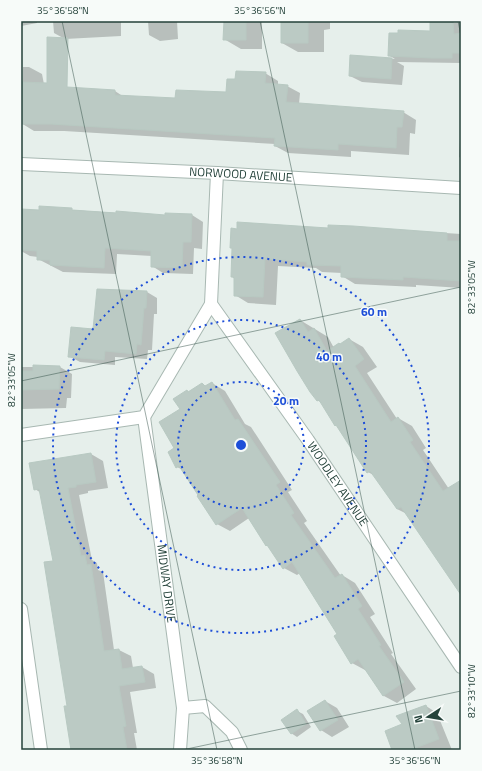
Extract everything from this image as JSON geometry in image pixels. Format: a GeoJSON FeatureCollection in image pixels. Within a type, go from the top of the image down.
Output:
{"type":"FeatureCollection","features":[{"type":"Feature","properties":{"kind":"street","name":"NORWOOD AVENUE"},"geometry":{"type":"LineString","coordinates":[[21,164],[217,173],[461,188]]}},
{"type":"Feature","properties":{"kind":"street"},"geometry":{"type":"LineString","coordinates":[[21,435],[144,417],[211,304],[217,173]]}},
{"type":"Feature","properties":{"kind":"street","name":"WOODLEY AVENUE"},"geometry":{"type":"LineString","coordinates":[[211,304],[308,440],[461,667]]}},
{"type":"Feature","properties":{"kind":"street","name":"MIDWAY DRIVE"},"geometry":{"type":"LineString","coordinates":[[144,417],[183,708],[180,750]]}},
{"type":"Feature","properties":{"kind":"street"},"geometry":{"type":"LineString","coordinates":[[21,609],[41,750]]}},
{"type":"Feature","properties":{"kind":"street"},"geometry":{"type":"LineString","coordinates":[[183,708],[205,706],[232,732],[241,750]]}},
{"type":"Feature","properties":{"kind":"building"},"geometry":{"type":"Polygon","coordinates":[[[224,21],[246,21],[246,40],[223,40],[224,21]]]}},
{"type":"Feature","properties":{"kind":"building"},"geometry":{"type":"Polygon","coordinates":[[[281,22],[308,22],[308,43],[281,43],[281,22]]]}},
{"type":"Feature","properties":{"kind":"building"},"geometry":{"type":"Polygon","coordinates":[[[430,22],[453,22],[454,34],[461,33],[461,53],[452,53],[452,58],[388,56],[389,33],[398,33],[398,30],[430,31],[430,22]]]}},
{"type":"Feature","properties":{"kind":"building"},"geometry":{"type":"Polygon","coordinates":[[[47,37],[68,38],[67,87],[115,90],[115,95],[175,98],[176,90],[226,92],[227,79],[235,79],[236,71],[266,72],[265,83],[288,85],[286,102],[404,111],[402,127],[397,127],[396,148],[338,144],[338,150],[274,146],[275,138],[51,124],[21,124],[22,82],[47,83],[47,37]]]}},
{"type":"Feature","properties":{"kind":"building"},"geometry":{"type":"Polygon","coordinates":[[[350,55],[392,58],[391,79],[349,76],[350,55]]]}},
{"type":"Feature","properties":{"kind":"building"},"geometry":{"type":"Polygon","coordinates":[[[39,206],[116,213],[116,211],[165,215],[165,213],[192,214],[191,242],[183,242],[182,268],[151,267],[151,251],[105,248],[104,268],[50,265],[50,260],[37,260],[37,251],[21,250],[21,209],[39,210],[39,206]]]}},
{"type":"Feature","properties":{"kind":"building"},"geometry":{"type":"Polygon","coordinates":[[[237,222],[328,228],[328,225],[353,226],[447,233],[447,241],[461,241],[461,281],[403,277],[403,280],[341,277],[341,266],[307,265],[307,262],[265,259],[263,297],[234,296],[234,277],[231,277],[232,248],[230,248],[231,228],[237,229],[237,222]]]}},
{"type":"Feature","properties":{"kind":"building"},"geometry":{"type":"Polygon","coordinates":[[[97,289],[147,291],[141,345],[137,344],[136,354],[105,351],[104,360],[68,357],[71,327],[93,329],[97,289]]]}},
{"type":"Feature","properties":{"kind":"building"},"geometry":{"type":"Polygon","coordinates":[[[300,319],[308,332],[314,328],[327,351],[349,338],[364,359],[355,366],[391,422],[398,417],[413,440],[410,442],[443,491],[461,480],[461,595],[401,507],[397,509],[370,471],[367,473],[319,400],[317,401],[310,392],[297,371],[275,333],[300,319]]]}},
{"type":"Feature","properties":{"kind":"building"},"geometry":{"type":"Polygon","coordinates":[[[33,365],[60,366],[59,389],[21,390],[21,371],[33,371],[33,365]]]}},
{"type":"Feature","properties":{"kind":"building"},"geometry":{"type":"Polygon","coordinates":[[[212,382],[235,420],[238,419],[280,482],[276,485],[294,513],[291,515],[335,578],[342,574],[362,606],[358,609],[381,645],[379,646],[404,682],[383,696],[358,659],[351,664],[334,636],[337,634],[292,562],[283,569],[267,545],[266,546],[242,508],[216,525],[179,466],[176,468],[168,452],[174,448],[159,422],[180,409],[173,399],[202,383],[205,386],[212,382]]]}},
{"type":"Feature","properties":{"kind":"building"},"geometry":{"type":"Polygon","coordinates":[[[91,453],[96,482],[76,485],[76,487],[68,488],[81,556],[85,555],[87,565],[91,564],[104,651],[119,649],[122,669],[142,666],[145,682],[119,686],[126,726],[123,727],[127,750],[71,750],[64,706],[67,706],[44,562],[53,561],[39,489],[34,490],[29,463],[91,453]]]}},
{"type":"Feature","properties":{"kind":"building"},"geometry":{"type":"Polygon","coordinates":[[[325,700],[338,720],[320,731],[307,711],[325,700]]]}},
{"type":"Feature","properties":{"kind":"building"},"geometry":{"type":"Polygon","coordinates":[[[426,705],[439,739],[410,750],[392,750],[385,731],[402,724],[396,716],[426,705]]]}},
{"type":"Feature","properties":{"kind":"building"},"geometry":{"type":"Polygon","coordinates":[[[297,709],[306,724],[291,734],[281,720],[297,709]]]}}]}
